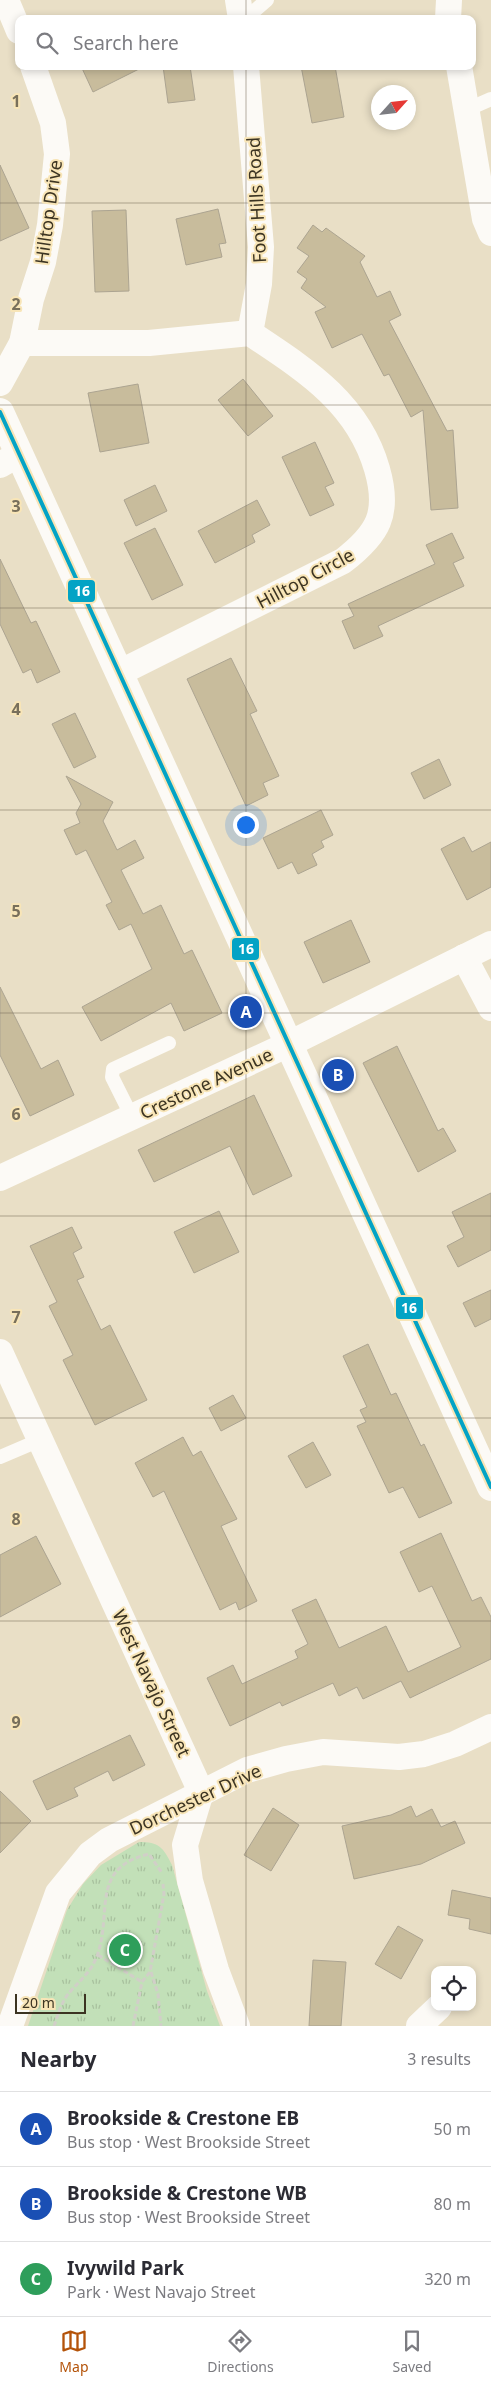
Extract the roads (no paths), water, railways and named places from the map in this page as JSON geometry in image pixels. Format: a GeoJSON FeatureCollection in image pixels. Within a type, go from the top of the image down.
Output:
{"type":"FeatureCollection","features":[{"type":"Feature","properties":{"kind":"street"},"geometry":{"type":"LineString","coordinates":[[6,0],[15,21]]}},
{"type":"Feature","properties":{"kind":"street"},"geometry":{"type":"LineString","coordinates":[[238,0],[240,15]]}},
{"type":"Feature","properties":{"kind":"street"},"geometry":{"type":"LineString","coordinates":[[448,15],[449,0]]}},
{"type":"Feature","properties":{"kind":"street","name":"Hilltop Drive"},"geometry":{"type":"LineString","coordinates":[[0,383],[22,343],[30,299],[45,253],[57,154],[53,123],[34,70]]}},
{"type":"Feature","properties":{"kind":"street","name":"Foot Hills Road"},"geometry":{"type":"LineString","coordinates":[[246,70],[261,247],[259,284],[250,333]]}},
{"type":"Feature","properties":{"kind":"street"},"geometry":{"type":"LineString","coordinates":[[460,70],[485,219],[491,233]]}},
{"type":"Feature","properties":{"kind":"street"},"geometry":{"type":"LineString","coordinates":[[22,343],[149,344],[250,333]]}},
{"type":"Feature","properties":{"kind":"street","name":"Hilltop Circle"},"geometry":{"type":"LineString","coordinates":[[119,673],[343,562],[362,547],[376,529],[382,508],[381,483],[372,453],[358,424],[343,404],[316,380],[250,333]]}},
{"type":"Feature","properties":{"kind":"street"},"geometry":{"type":"LineString","coordinates":[[0,412],[10,460],[119,673],[491,1487]]}},
{"type":"Feature","properties":{"kind":"street","name":"Crestone Avenue"},"geometry":{"type":"LineString","coordinates":[[0,1178],[289,1044],[491,944]]}},
{"type":"Feature","properties":{"kind":"street"},"geometry":{"type":"LineString","coordinates":[[464,957],[491,1008]]}},
{"type":"Feature","properties":{"kind":"street","name":"West Navajo Street"},"geometry":{"type":"LineString","coordinates":[[0,1352],[201,1792]]}},
{"type":"Feature","properties":{"kind":"street","name":"Dorchester Drive"},"geometry":{"type":"LineString","coordinates":[[9,2009],[58,1893],[90,1854],[108,1840],[247,1770],[286,1759],[323,1752],[399,1757],[424,1754],[455,1744],[491,1728]]}},
{"type":"Feature","properties":{"kind":"street"},"geometry":{"type":"LineString","coordinates":[[201,1792],[185,1845],[190,1881],[216,1970],[237,2026]]}},
{"type":"Feature","properties":{"kind":"street"},"geometry":{"type":"LineString","coordinates":[[419,2026],[435,2011]]}},
{"type":"Feature","properties":{"kind":"lane"},"geometry":{"type":"LineString","coordinates":[[250,15],[267,0]]}},
{"type":"Feature","properties":{"kind":"lane"},"geometry":{"type":"LineString","coordinates":[[466,110],[491,100]]}},
{"type":"Feature","properties":{"kind":"lane"},"geometry":{"type":"LineString","coordinates":[[132,1117],[112,1077],[113,1069],[169,1043]]}},
{"type":"Feature","properties":{"kind":"lane"},"geometry":{"type":"LineString","coordinates":[[0,1457],[40,1440]]}},
{"type":"Feature","properties":{"kind":"place","name":"Brookside & Crestone EB"},"geometry":{"type":"Point","coordinates":[246,1012]}},
{"type":"Feature","properties":{"kind":"place","name":"Brookside & Crestone WB"},"geometry":{"type":"Point","coordinates":[338,1075]}},
{"type":"Feature","properties":{"kind":"place","name":"Ivywild Park"},"geometry":{"type":"Point","coordinates":[125,1950]}}]}
